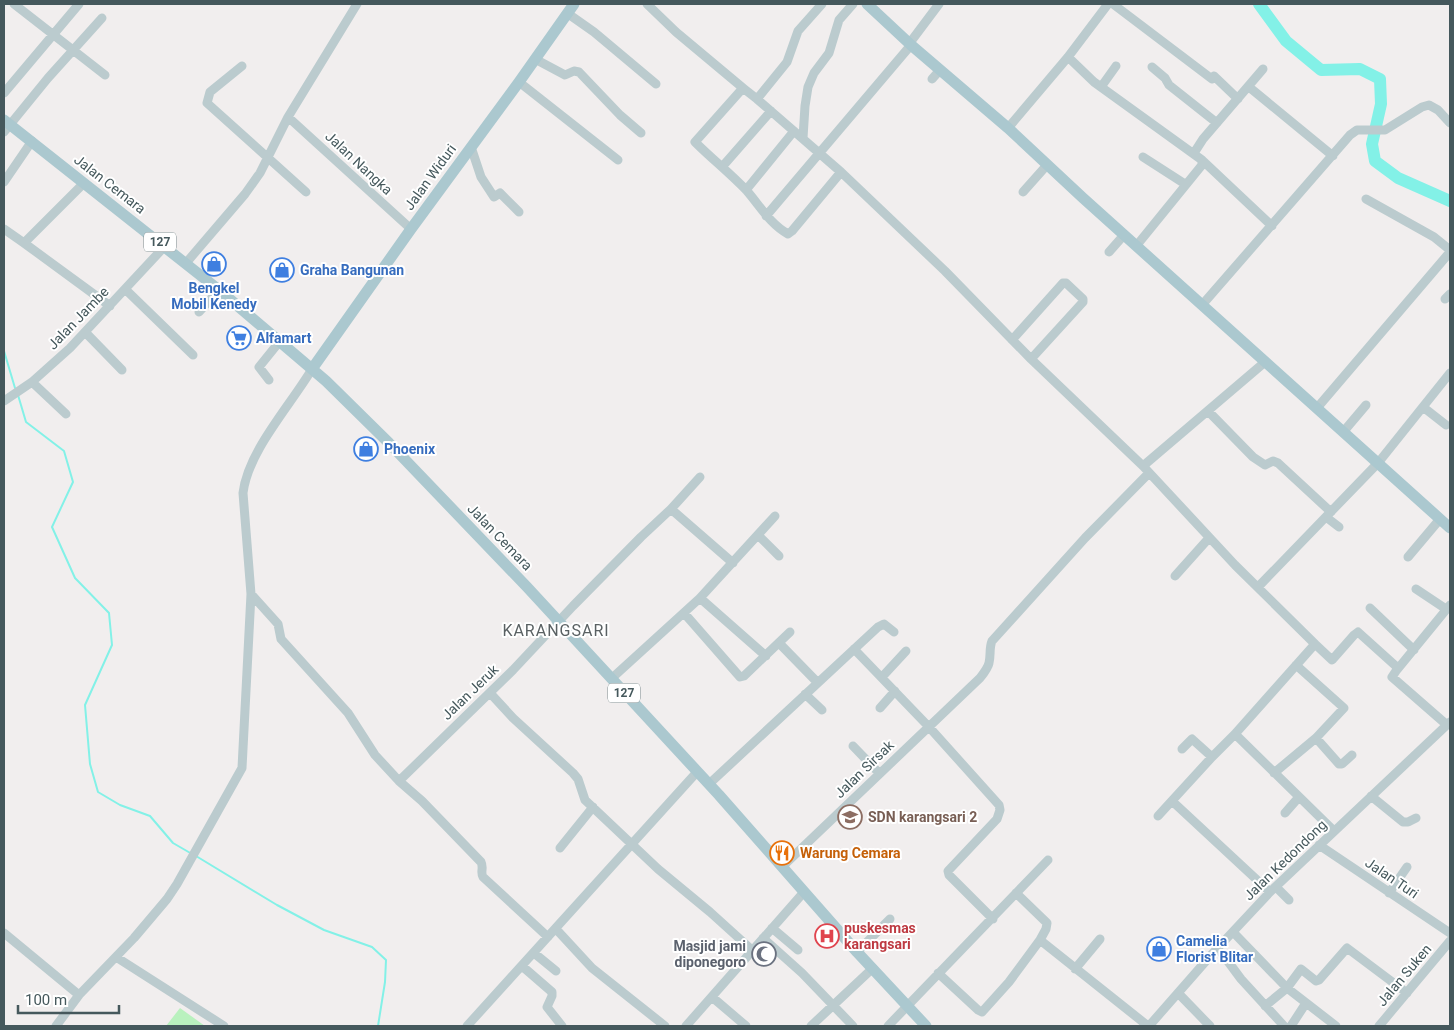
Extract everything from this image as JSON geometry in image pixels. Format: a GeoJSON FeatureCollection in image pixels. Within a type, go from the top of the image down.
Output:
{"type":"FeatureCollection","features":[{"type":"Feature","properties":{"kind":"main road"},"geometry":{"type":"LineString","coordinates":[[867,4],[910,44],[1008,128],[1450,528]]}},
{"type":"Feature","properties":{"kind":"main road","name":"Jalan Widuri"},"geometry":{"type":"LineString","coordinates":[[312,369],[411,229],[519,82],[570,8]]}},
{"type":"Feature","properties":{"kind":"main road","name":"Jalan Cemara"},"geometry":{"type":"LineString","coordinates":[[6,126],[32,141],[219,290],[312,369],[389,443],[709,784],[857,952],[926,1026]]}},
{"type":"Feature","properties":{"kind":"street"},"geometry":{"type":"LineString","coordinates":[[14,4],[105,76]]}},
{"type":"Feature","properties":{"kind":"street"},"geometry":{"type":"LineString","coordinates":[[4,93],[79,4]]}},
{"type":"Feature","properties":{"kind":"street"},"geometry":{"type":"LineString","coordinates":[[186,263],[245,194],[260,173],[288,117],[357,4]]}},
{"type":"Feature","properties":{"kind":"street"},"geometry":{"type":"LineString","coordinates":[[647,4],[676,32],[803,138],[945,270],[1031,359],[1146,470],[1258,588],[1332,660],[1358,632],[1398,668]]}},
{"type":"Feature","properties":{"kind":"street"},"geometry":{"type":"LineString","coordinates":[[757,98],[787,62],[798,31],[822,4]]}},
{"type":"Feature","properties":{"kind":"street"},"geometry":{"type":"LineString","coordinates":[[803,138],[805,100],[808,87],[814,73],[829,53],[839,20],[853,4]]}},
{"type":"Feature","properties":{"kind":"street"},"geometry":{"type":"LineString","coordinates":[[766,216],[910,44],[939,4]]}},
{"type":"Feature","properties":{"kind":"street"},"geometry":{"type":"LineString","coordinates":[[1008,128],[1068,57],[1108,4]]}},
{"type":"Feature","properties":{"kind":"street"},"geometry":{"type":"LineString","coordinates":[[1114,4],[1212,79],[1214,76],[1238,99]]}},
{"type":"Feature","properties":{"kind":"street"},"geometry":{"type":"LineString","coordinates":[[570,8],[594,32],[656,84]]}},
{"type":"Feature","properties":{"kind":"street"},"geometry":{"type":"LineString","coordinates":[[6,126],[102,18]]}},
{"type":"Feature","properties":{"kind":"street"},"geometry":{"type":"LineString","coordinates":[[1068,57],[1101,87],[1194,153],[1272,226]]}},
{"type":"Feature","properties":{"kind":"street"},"geometry":{"type":"LineString","coordinates":[[535,59],[565,75],[574,70],[579,72],[620,115],[641,133]]}},
{"type":"Feature","properties":{"kind":"street"},"geometry":{"type":"LineString","coordinates":[[242,66],[210,92],[207,103],[306,192]]}},
{"type":"Feature","properties":{"kind":"street"},"geometry":{"type":"LineString","coordinates":[[1101,87],[1116,66]]}},
{"type":"Feature","properties":{"kind":"street"},"geometry":{"type":"LineString","coordinates":[[1152,67],[1165,78],[1169,85],[1217,123]]}},
{"type":"Feature","properties":{"kind":"street"},"geometry":{"type":"LineString","coordinates":[[1194,153],[1203,139],[1263,69]]}},
{"type":"Feature","properties":{"kind":"street"},"geometry":{"type":"LineString","coordinates":[[932,79],[940,70]]}},
{"type":"Feature","properties":{"kind":"street"},"geometry":{"type":"LineString","coordinates":[[519,82],[618,160]]}},
{"type":"Feature","properties":{"kind":"street"},"geometry":{"type":"LineString","coordinates":[[1248,87],[1333,156]]}},
{"type":"Feature","properties":{"kind":"street"},"geometry":{"type":"LineString","coordinates":[[743,88],[695,142],[746,190],[766,216],[783,231],[789,234],[841,172]]}},
{"type":"Feature","properties":{"kind":"street"},"geometry":{"type":"LineString","coordinates":[[1202,305],[1350,135],[1357,130],[1385,130],[1417,110],[1429,105],[1438,110],[1450,123]]}},
{"type":"Feature","properties":{"kind":"street"},"geometry":{"type":"LineString","coordinates":[[722,167],[771,111]]}},
{"type":"Feature","properties":{"kind":"street","name":"Jalan Nangka"},"geometry":{"type":"LineString","coordinates":[[288,117],[411,229]]}},
{"type":"Feature","properties":{"kind":"street"},"geometry":{"type":"LineString","coordinates":[[746,190],[794,131]]}},
{"type":"Feature","properties":{"kind":"street"},"geometry":{"type":"LineString","coordinates":[[4,182],[32,141]]}},
{"type":"Feature","properties":{"kind":"street"},"geometry":{"type":"LineString","coordinates":[[471,147],[481,177],[494,197],[500,193],[519,212]]}},
{"type":"Feature","properties":{"kind":"street"},"geometry":{"type":"LineString","coordinates":[[1143,157],[1185,184]]}},
{"type":"Feature","properties":{"kind":"street"},"geometry":{"type":"LineString","coordinates":[[1137,245],[1202,165],[1202,160]]}},
{"type":"Feature","properties":{"kind":"street"},"geometry":{"type":"LineString","coordinates":[[1023,192],[1047,164]]}},
{"type":"Feature","properties":{"kind":"street"},"geometry":{"type":"LineString","coordinates":[[24,243],[84,184]]}},
{"type":"Feature","properties":{"kind":"street"},"geometry":{"type":"LineString","coordinates":[[1317,408],[1450,251],[1434,237],[1366,199]]}},
{"type":"Feature","properties":{"kind":"street"},"geometry":{"type":"LineString","coordinates":[[4,229],[110,306]]}},
{"type":"Feature","properties":{"kind":"street"},"geometry":{"type":"LineString","coordinates":[[1109,252],[1124,235]]}},
{"type":"Feature","properties":{"kind":"street","name":"Jalan Jambe"},"geometry":{"type":"LineString","coordinates":[[8,398],[32,382],[85,332],[165,246]]}},
{"type":"Feature","properties":{"kind":"street"},"geometry":{"type":"LineString","coordinates":[[1012,340],[1063,283],[1066,283],[1083,299],[1083,302],[1031,359]]}},
{"type":"Feature","properties":{"kind":"street"},"geometry":{"type":"LineString","coordinates":[[125,289],[193,355]]}},
{"type":"Feature","properties":{"kind":"street"},"geometry":{"type":"LineString","coordinates":[[199,312],[219,290]]}},
{"type":"Feature","properties":{"kind":"street"},"geometry":{"type":"LineString","coordinates":[[85,332],[122,370]]}},
{"type":"Feature","properties":{"kind":"street"},"geometry":{"type":"LineString","coordinates":[[269,380],[260,370],[260,365],[280,341]]}},
{"type":"Feature","properties":{"kind":"street","name":"Jalan Sirsak"},"geometry":{"type":"LineString","coordinates":[[782,867],[879,773],[967,692],[988,667],[992,641],[1146,470],[1208,411],[1265,362]]}},
{"type":"Feature","properties":{"kind":"street"},"geometry":{"type":"LineString","coordinates":[[56,1026],[79,995],[116,957],[167,899],[198,848],[242,768],[251,594],[243,493],[244,481],[266,439],[312,369]]}},
{"type":"Feature","properties":{"kind":"street"},"geometry":{"type":"LineString","coordinates":[[1258,588],[1378,463],[1450,374]]}},
{"type":"Feature","properties":{"kind":"street"},"geometry":{"type":"LineString","coordinates":[[32,382],[66,414]]}},
{"type":"Feature","properties":{"kind":"street"},"geometry":{"type":"LineString","coordinates":[[1344,431],[1366,405]]}},
{"type":"Feature","properties":{"kind":"street"},"geometry":{"type":"LineString","coordinates":[[1423,407],[1446,425]]}},
{"type":"Feature","properties":{"kind":"street"},"geometry":{"type":"LineString","coordinates":[[1208,411],[1253,458],[1265,464],[1274,461],[1278,463],[1329,514],[1339,527]]}},
{"type":"Feature","properties":{"kind":"street","name":"Jalan Jeruk"},"geometry":{"type":"LineString","coordinates":[[399,781],[490,693],[641,537],[671,509],[700,477]]}},
{"type":"Feature","properties":{"kind":"street"},"geometry":{"type":"LineString","coordinates":[[671,509],[733,563]]}},
{"type":"Feature","properties":{"kind":"street"},"geometry":{"type":"LineString","coordinates":[[611,679],[700,598],[775,516]]}},
{"type":"Feature","properties":{"kind":"street"},"geometry":{"type":"LineString","coordinates":[[1408,557],[1440,519]]}},
{"type":"Feature","properties":{"kind":"street"},"geometry":{"type":"LineString","coordinates":[[758,535],[779,556]]}},
{"type":"Feature","properties":{"kind":"street"},"geometry":{"type":"LineString","coordinates":[[1176,576],[1209,538]]}},
{"type":"Feature","properties":{"kind":"street"},"geometry":{"type":"LineString","coordinates":[[1416,588],[1448,607],[1398,668],[1393,678],[1449,723]]}},
{"type":"Feature","properties":{"kind":"street"},"geometry":{"type":"LineString","coordinates":[[251,594],[278,624],[281,639],[348,713],[374,755],[399,781],[422,800],[481,862],[483,877],[548,937]]}},
{"type":"Feature","properties":{"kind":"street"},"geometry":{"type":"LineString","coordinates":[[700,598],[766,656]]}},
{"type":"Feature","properties":{"kind":"street"},"geometry":{"type":"LineString","coordinates":[[1370,608],[1414,650]]}},
{"type":"Feature","properties":{"kind":"street"},"geometry":{"type":"LineString","coordinates":[[684,613],[738,676],[744,676],[790,632]]}},
{"type":"Feature","properties":{"kind":"street"},"geometry":{"type":"LineString","coordinates":[[709,784],[881,624],[884,624],[894,632]]}},
{"type":"Feature","properties":{"kind":"street"},"geometry":{"type":"LineString","coordinates":[[779,643],[817,682]]}},
{"type":"Feature","properties":{"kind":"street"},"geometry":{"type":"LineString","coordinates":[[1158,816],[1235,734],[1315,644]]}},
{"type":"Feature","properties":{"kind":"street"},"geometry":{"type":"LineString","coordinates":[[854,649],[929,727],[999,805],[1000,810],[997,819],[948,871],[949,875],[993,919]]}},
{"type":"Feature","properties":{"kind":"street"},"geometry":{"type":"LineString","coordinates":[[882,677],[906,652]]}},
{"type":"Feature","properties":{"kind":"street"},"geometry":{"type":"LineString","coordinates":[[1274,773],[1316,738],[1344,708],[1296,665]]}},
{"type":"Feature","properties":{"kind":"street"},"geometry":{"type":"LineString","coordinates":[[880,708],[895,691]]}},
{"type":"Feature","properties":{"kind":"street"},"geometry":{"type":"LineString","coordinates":[[490,693],[513,718],[573,773],[578,779],[584,798],[593,807],[658,869],[752,950]]}},
{"type":"Feature","properties":{"kind":"street"},"geometry":{"type":"LineString","coordinates":[[805,694],[822,710]]}},
{"type":"Feature","properties":{"kind":"street","name":"Jalan Kedondong"},"geometry":{"type":"LineString","coordinates":[[1148,1026],[1273,889],[1449,723]]}},
{"type":"Feature","properties":{"kind":"street"},"geometry":{"type":"LineString","coordinates":[[1235,734],[1334,831]]}},
{"type":"Feature","properties":{"kind":"street"},"geometry":{"type":"LineString","coordinates":[[1316,738],[1339,764],[1342,764],[1352,755]]}},
{"type":"Feature","properties":{"kind":"street"},"geometry":{"type":"LineString","coordinates":[[1182,749],[1193,740],[1212,757]]}},
{"type":"Feature","properties":{"kind":"street"},"geometry":{"type":"LineString","coordinates":[[853,746],[879,773]]}},
{"type":"Feature","properties":{"kind":"street"},"geometry":{"type":"LineString","coordinates":[[467,1026],[556,930],[697,772]]}},
{"type":"Feature","properties":{"kind":"street"},"geometry":{"type":"LineString","coordinates":[[1371,796],[1403,822],[1416,818]]}},
{"type":"Feature","properties":{"kind":"street"},"geometry":{"type":"LineString","coordinates":[[1285,813],[1299,798]]}},
{"type":"Feature","properties":{"kind":"street"},"geometry":{"type":"LineString","coordinates":[[1172,800],[1273,889],[1289,900]]}},
{"type":"Feature","properties":{"kind":"street"},"geometry":{"type":"LineString","coordinates":[[560,848],[593,807]]}},
{"type":"Feature","properties":{"kind":"street","name":"Jalan Turi"},"geometry":{"type":"LineString","coordinates":[[1319,846],[1450,933]]}},
{"type":"Feature","properties":{"kind":"street"},"geometry":{"type":"LineString","coordinates":[[888,1026],[1048,860]]}},
{"type":"Feature","properties":{"kind":"street"},"geometry":{"type":"LineString","coordinates":[[1389,893],[1407,867]]}},
{"type":"Feature","properties":{"kind":"street"},"geometry":{"type":"LineString","coordinates":[[686,1026],[804,892]]}},
{"type":"Feature","properties":{"kind":"street"},"geometry":{"type":"LineString","coordinates":[[938,973],[982,1012],[1009,982],[1040,940],[1047,926],[1047,923],[1016,893]]}},
{"type":"Feature","properties":{"kind":"street"},"geometry":{"type":"LineString","coordinates":[[857,952],[890,919]]}},
{"type":"Feature","properties":{"kind":"street"},"geometry":{"type":"LineString","coordinates":[[772,928],[798,950]]}},
{"type":"Feature","properties":{"kind":"street"},"geometry":{"type":"LineString","coordinates":[[556,930],[592,968],[665,1026]]}},
{"type":"Feature","properties":{"kind":"street"},"geometry":{"type":"LineString","coordinates":[[1233,932],[1287,988],[1336,1026]]}},
{"type":"Feature","properties":{"kind":"street"},"geometry":{"type":"LineString","coordinates":[[4,933],[79,995]]}},
{"type":"Feature","properties":{"kind":"street"},"geometry":{"type":"LineString","coordinates":[[763,938],[802,973],[853,1026]]}},
{"type":"Feature","properties":{"kind":"street"},"geometry":{"type":"LineString","coordinates":[[1076,969],[1100,939]]}},
{"type":"Feature","properties":{"kind":"street"},"geometry":{"type":"LineString","coordinates":[[1040,940],[1148,1026]]}},
{"type":"Feature","properties":{"kind":"street","name":"Jalan Suken"},"geometry":{"type":"LineString","coordinates":[[1380,1026],[1450,942]]}},
{"type":"Feature","properties":{"kind":"street"},"geometry":{"type":"LineString","coordinates":[[1265,1006],[1287,988],[1301,969],[1316,981],[1319,980],[1347,948],[1407,994]]}},
{"type":"Feature","properties":{"kind":"street"},"geometry":{"type":"LineString","coordinates":[[1216,950],[1284,1026]]}},
{"type":"Feature","properties":{"kind":"street"},"geometry":{"type":"LineString","coordinates":[[534,953],[556,971]]}},
{"type":"Feature","properties":{"kind":"street"},"geometry":{"type":"LineString","coordinates":[[116,957],[224,1026]]}},
{"type":"Feature","properties":{"kind":"street"},"geometry":{"type":"LineString","coordinates":[[811,1026],[873,968]]}},
{"type":"Feature","properties":{"kind":"street"},"geometry":{"type":"LineString","coordinates":[[518,970],[552,992],[546,1007],[562,1026]]}},
{"type":"Feature","properties":{"kind":"street"},"geometry":{"type":"LineString","coordinates":[[1178,994],[1210,1026]]}},
{"type":"Feature","properties":{"kind":"street"},"geometry":{"type":"LineString","coordinates":[[712,997],[746,1026]]}},
{"type":"Feature","properties":{"kind":"street"},"geometry":{"type":"LineString","coordinates":[[1291,1026],[1306,1003]]}},
{"type":"Feature","properties":{"kind":"green space"},"geometry":{"type":"Polygon","coordinates":[[[180,1008],[205,1026],[166,1026],[180,1008]]]}},
{"type":"Feature","properties":{"kind":"waterway"},"geometry":{"type":"LineString","coordinates":[[1259,4],[1286,41],[1321,70],[1360,69],[1380,79],[1381,104],[1372,144],[1375,161],[1398,178],[1450,201]]}},
{"type":"Feature","properties":{"kind":"waterway"},"geometry":{"type":"LineString","coordinates":[[4,351],[15,388]]}},
{"type":"Feature","properties":{"kind":"waterway"},"geometry":{"type":"LineString","coordinates":[[18,395],[26,422],[64,451],[73,482],[52,527],[75,578],[109,613],[112,645],[85,705],[90,764],[98,792],[120,805],[150,816],[173,843],[192,854]]}},
{"type":"Feature","properties":{"kind":"waterway"},"geometry":{"type":"LineString","coordinates":[[196,856],[277,905],[324,930],[372,947],[386,960],[385,982],[378,1026]]}},
{"type":"Feature","properties":{"kind":"place","name":"Bengkel Mobil Kenedy"},"geometry":{"type":"Point","coordinates":[214,264]}},
{"type":"Feature","properties":{"kind":"place","name":"Graha Bangunan"},"geometry":{"type":"Point","coordinates":[282,270]}},
{"type":"Feature","properties":{"kind":"place","name":"Alfamart"},"geometry":{"type":"Point","coordinates":[239,338]}},
{"type":"Feature","properties":{"kind":"place","name":"Phoenix"},"geometry":{"type":"Point","coordinates":[366,449]}},
{"type":"Feature","properties":{"kind":"place","name":"SDN karangsari 2"},"geometry":{"type":"Point","coordinates":[850,817]}},
{"type":"Feature","properties":{"kind":"place","name":"Warung Cemara"},"geometry":{"type":"Point","coordinates":[782,853]}},
{"type":"Feature","properties":{"kind":"place","name":"puskesmas karangsari"},"geometry":{"type":"Point","coordinates":[827,936]}},
{"type":"Feature","properties":{"kind":"place","name":"Camelia Florist Blitar"},"geometry":{"type":"Point","coordinates":[1159,949]}},
{"type":"Feature","properties":{"kind":"place","name":"Masjid jami diponegoro"},"geometry":{"type":"Point","coordinates":[764,954]}},
{"type":"Feature","properties":{"kind":"district","name":"KARANGSARI"},"geometry":{"type":"Point","coordinates":[556,630]}}]}
